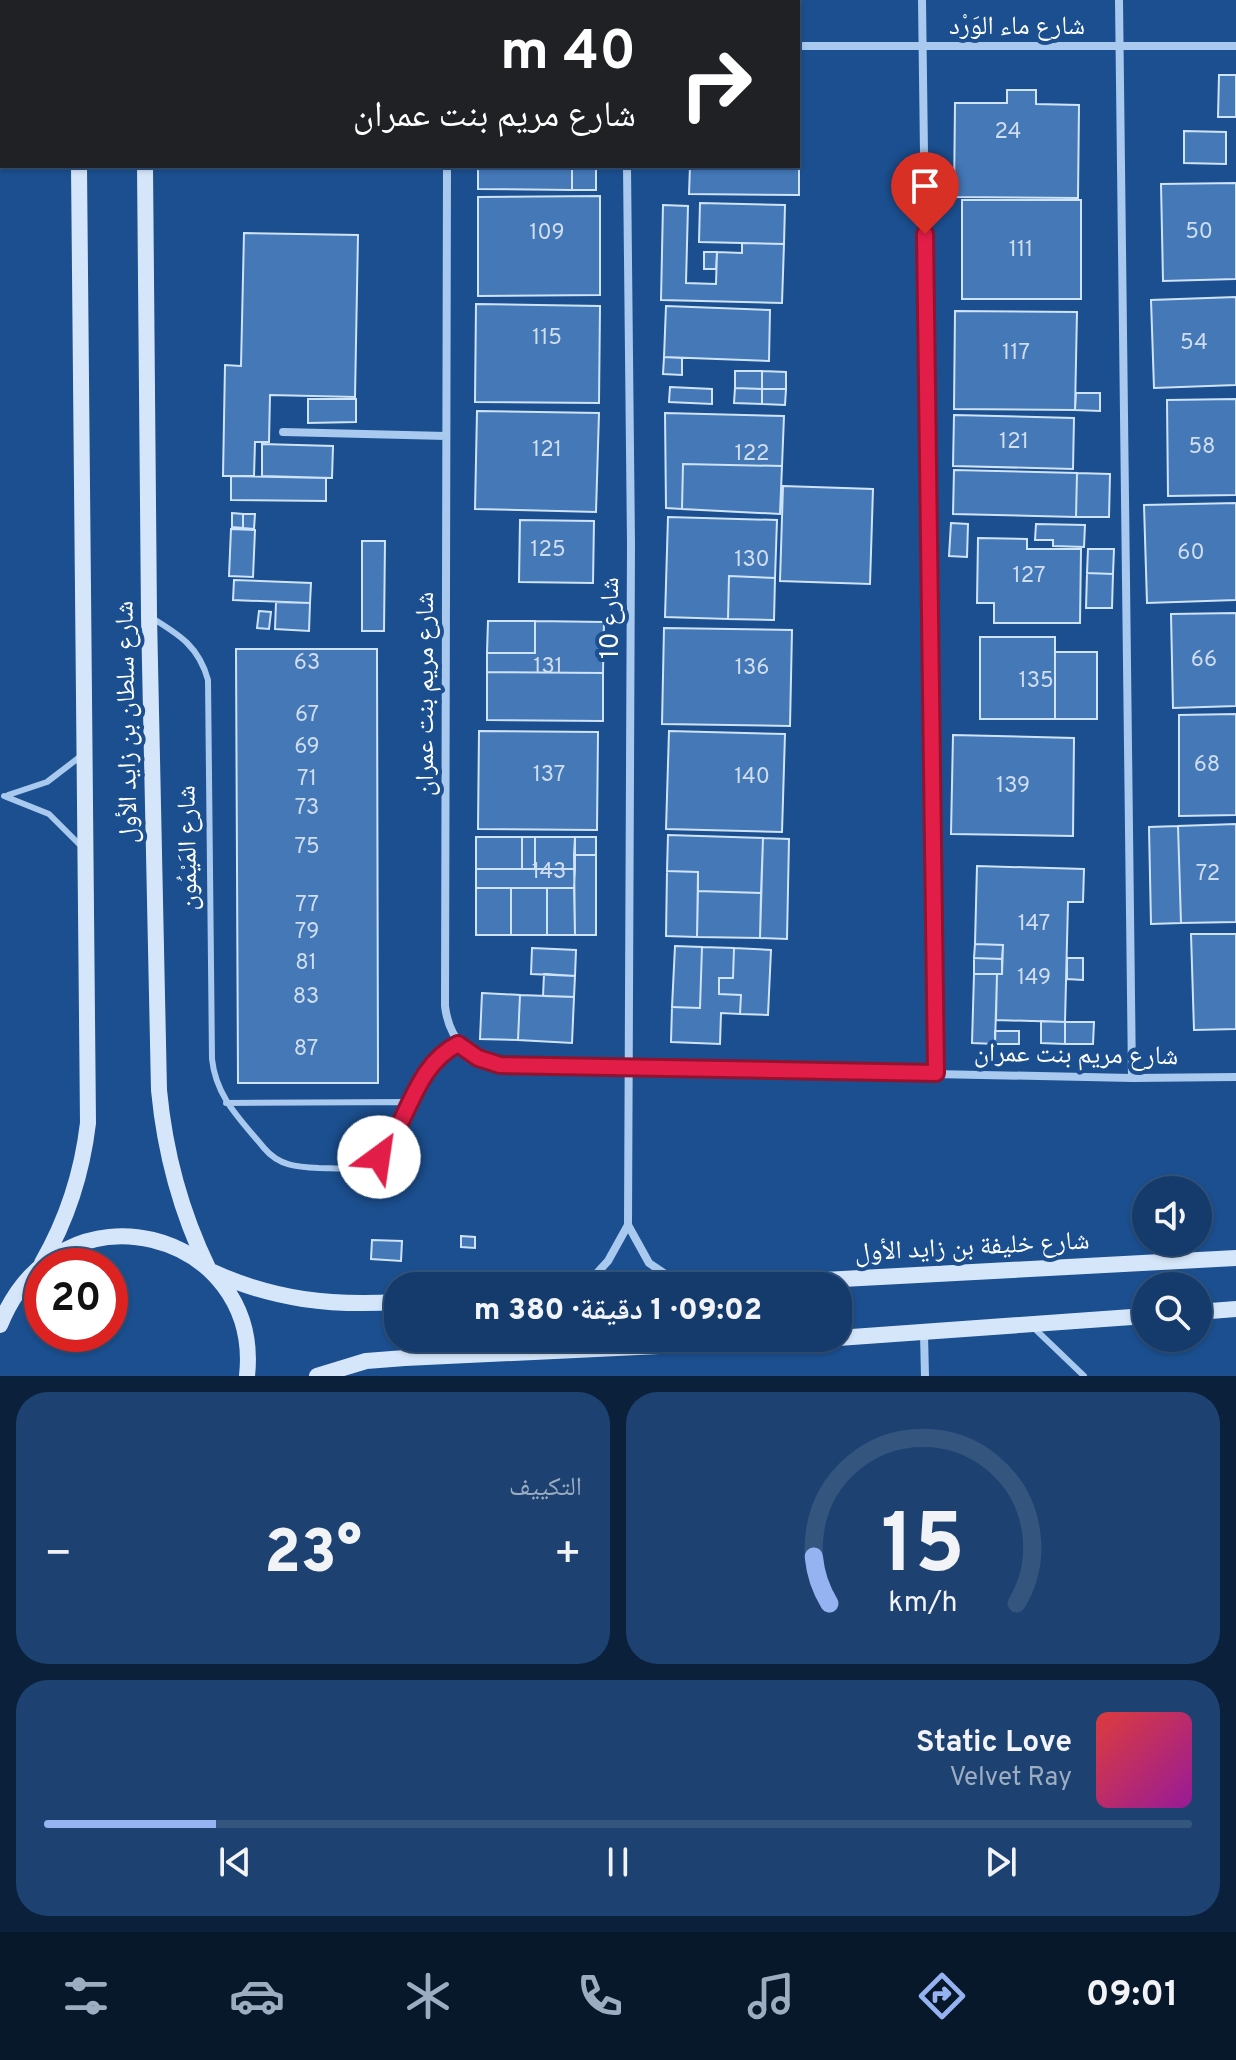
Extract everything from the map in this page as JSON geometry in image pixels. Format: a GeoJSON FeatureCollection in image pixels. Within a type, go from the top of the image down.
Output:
{"type":"FeatureCollection","features":[{"type":"Feature","properties":{"kind":"main road","name":"شارع سلطان بن زايد الأول"},"geometry":{"type":"LineString","coordinates":[[50,1248],[69,1210],[85,1153],[88,1123],[83,848],[79,168]]}},
{"type":"Feature","properties":{"kind":"main road","name":"شارع سلطان بن زايد الأول"},"geometry":{"type":"LineString","coordinates":[[145,168],[149,616],[159,1090],[167,1151],[179,1199],[210,1270],[239,1315],[247,1343],[247,1376]]}},
{"type":"Feature","properties":{"kind":"main road"},"geometry":{"type":"LineString","coordinates":[[68,1248],[100,1237],[129,1236],[158,1241],[210,1270],[253,1289],[325,1304],[384,1302]]}},
{"type":"Feature","properties":{"kind":"main road","name":"شارع خليفة بن زايد الأول"},"geometry":{"type":"LineString","coordinates":[[852,1278],[1236,1258]]}},
{"type":"Feature","properties":{"kind":"main road"},"geometry":{"type":"LineString","coordinates":[[0,1292],[24,1280]]}},
{"type":"Feature","properties":{"kind":"main road"},"geometry":{"type":"LineString","coordinates":[[0,1325],[10,1301],[24,1282]]}},
{"type":"Feature","properties":{"kind":"main road"},"geometry":{"type":"LineString","coordinates":[[1212,1311],[1236,1309]]}},
{"type":"Feature","properties":{"kind":"main road"},"geometry":{"type":"LineString","coordinates":[[852,1337],[1132,1317]]}},
{"type":"Feature","properties":{"kind":"main road"},"geometry":{"type":"LineString","coordinates":[[317,1376],[366,1361],[532,1352]]}},
{"type":"Feature","properties":{"kind":"street"},"geometry":{"type":"LineString","coordinates":[[922,0],[936,1073]]}},
{"type":"Feature","properties":{"kind":"street"},"geometry":{"type":"LineString","coordinates":[[1119,0],[1132,1078]]}},
{"type":"Feature","properties":{"kind":"street","name":"شارع ماء الوَرْد"},"geometry":{"type":"LineString","coordinates":[[800,46],[1236,46]]}},
{"type":"Feature","properties":{"kind":"street","name":"شارع مريم بنت عمران"},"geometry":{"type":"LineString","coordinates":[[447,168],[445,1006],[451,1033],[458,1044],[478,1058],[500,1065],[628,1070],[1236,1077]]}},
{"type":"Feature","properties":{"kind":"street","name":"شارع 10"},"geometry":{"type":"LineString","coordinates":[[627,168],[631,544],[628,1070]]}},
{"type":"Feature","properties":{"kind":"street"},"geometry":{"type":"LineString","coordinates":[[283,432],[446,436]]}},
{"type":"Feature","properties":{"kind":"street"},"geometry":{"type":"LineString","coordinates":[[628,1070],[628,1225],[649,1263],[662,1272]]}},
{"type":"Feature","properties":{"kind":"street"},"geometry":{"type":"LineString","coordinates":[[598,1272],[608,1261],[628,1225]]}},
{"type":"Feature","properties":{"kind":"street"},"geometry":{"type":"LineString","coordinates":[[924,1334],[925,1376]]}},
{"type":"Feature","properties":{"kind":"lane","name":"شارع المَيْمُون"},"geometry":{"type":"LineString","coordinates":[[149,616],[189,641],[198,653],[208,680],[212,1059],[214,1075],[226,1103],[277,1160],[301,1167],[357,1168],[369,1164],[387,1147],[408,1102],[437,1059],[458,1044]]}},
{"type":"Feature","properties":{"kind":"lane"},"geometry":{"type":"LineString","coordinates":[[2,796],[47,782],[83,754]]}},
{"type":"Feature","properties":{"kind":"lane"},"geometry":{"type":"LineString","coordinates":[[2,796],[49,814],[83,848]]}},
{"type":"Feature","properties":{"kind":"lane"},"geometry":{"type":"LineString","coordinates":[[226,1103],[408,1102]]}},
{"type":"Feature","properties":{"kind":"lane"},"geometry":{"type":"LineString","coordinates":[[1031,1326],[1067,1356],[1084,1376]]}},
{"type":"Feature","properties":{"kind":"building"},"geometry":{"type":"Polygon","coordinates":[[[1219,75],[1236,75],[1236,117],[1218,117],[1219,75]]]}},
{"type":"Feature","properties":{"kind":"building"},"geometry":{"type":"Polygon","coordinates":[[[1007,90],[1036,90],[1036,104],[1079,105],[1078,198],[954,197],[955,103],[1007,103],[1007,90]]]}},
{"type":"Feature","properties":{"kind":"building"},"geometry":{"type":"Polygon","coordinates":[[[1184,131],[1226,132],[1226,164],[1184,163],[1184,131]]]}},
{"type":"Feature","properties":{"kind":"building"},"geometry":{"type":"Polygon","coordinates":[[[478,168],[572,168],[572,190],[478,189],[478,168]]]}},
{"type":"Feature","properties":{"kind":"building"},"geometry":{"type":"Polygon","coordinates":[[[572,168],[596,168],[596,190],[572,190],[572,168]]]}},
{"type":"Feature","properties":{"kind":"building"},"geometry":{"type":"Polygon","coordinates":[[[690,168],[799,168],[799,195],[689,194],[690,168]]]}},
{"type":"Feature","properties":{"kind":"building"},"geometry":{"type":"Polygon","coordinates":[[[1236,183],[1236,279],[1163,281],[1161,184],[1236,183]]]}},
{"type":"Feature","properties":{"kind":"building"},"geometry":{"type":"Polygon","coordinates":[[[600,196],[600,295],[478,296],[478,197],[600,196]]]}},
{"type":"Feature","properties":{"kind":"building"},"geometry":{"type":"Polygon","coordinates":[[[962,200],[1081,200],[1081,299],[962,299],[962,200]]]}},
{"type":"Feature","properties":{"kind":"building"},"geometry":{"type":"Polygon","coordinates":[[[700,203],[785,205],[784,244],[699,242],[700,203]]]}},
{"type":"Feature","properties":{"kind":"building"},"geometry":{"type":"Polygon","coordinates":[[[663,205],[688,206],[686,283],[716,284],[717,252],[742,253],[742,243],[784,244],[782,303],[661,300],[663,205]]]}},
{"type":"Feature","properties":{"kind":"building"},"geometry":{"type":"Polygon","coordinates":[[[244,233],[358,235],[355,397],[270,395],[269,442],[255,442],[254,476],[223,476],[225,365],[241,366],[244,233]]]}},
{"type":"Feature","properties":{"kind":"building"},"geometry":{"type":"Polygon","coordinates":[[[704,252],[717,252],[716,269],[704,269],[704,252]]]}},
{"type":"Feature","properties":{"kind":"building"},"geometry":{"type":"Polygon","coordinates":[[[1236,297],[1236,385],[1154,388],[1151,300],[1236,297]]]}},
{"type":"Feature","properties":{"kind":"building"},"geometry":{"type":"Polygon","coordinates":[[[476,304],[600,306],[599,403],[475,402],[476,304]]]}},
{"type":"Feature","properties":{"kind":"building"},"geometry":{"type":"Polygon","coordinates":[[[666,306],[770,310],[769,361],[664,357],[666,306]]]}},
{"type":"Feature","properties":{"kind":"building"},"geometry":{"type":"Polygon","coordinates":[[[955,311],[1077,312],[1075,410],[954,409],[955,311]]]}},
{"type":"Feature","properties":{"kind":"building"},"geometry":{"type":"Polygon","coordinates":[[[664,357],[682,358],[682,375],[663,374],[664,357]]]}},
{"type":"Feature","properties":{"kind":"building"},"geometry":{"type":"Polygon","coordinates":[[[735,371],[762,371],[762,389],[735,388],[735,371]]]}},
{"type":"Feature","properties":{"kind":"building"},"geometry":{"type":"Polygon","coordinates":[[[762,371],[786,372],[786,389],[762,389],[762,371]]]}},
{"type":"Feature","properties":{"kind":"building"},"geometry":{"type":"Polygon","coordinates":[[[670,387],[712,389],[712,404],[669,402],[670,387]]]}},
{"type":"Feature","properties":{"kind":"building"},"geometry":{"type":"Polygon","coordinates":[[[735,388],[762,389],[762,404],[734,403],[735,388]]]}},
{"type":"Feature","properties":{"kind":"building"},"geometry":{"type":"Polygon","coordinates":[[[762,389],[786,389],[785,405],[762,404],[762,389]]]}},
{"type":"Feature","properties":{"kind":"building"},"geometry":{"type":"Polygon","coordinates":[[[1076,393],[1100,393],[1100,411],[1075,410],[1076,393]]]}},
{"type":"Feature","properties":{"kind":"building"},"geometry":{"type":"Polygon","coordinates":[[[308,399],[356,399],[356,422],[308,423],[308,399]]]}},
{"type":"Feature","properties":{"kind":"building"},"geometry":{"type":"Polygon","coordinates":[[[1236,399],[1236,495],[1168,496],[1167,400],[1236,399]]]}},
{"type":"Feature","properties":{"kind":"building"},"geometry":{"type":"Polygon","coordinates":[[[477,411],[599,413],[596,512],[475,509],[477,411]]]}},
{"type":"Feature","properties":{"kind":"building"},"geometry":{"type":"Polygon","coordinates":[[[665,413],[784,416],[782,466],[683,464],[682,509],[666,508],[665,413]]]}},
{"type":"Feature","properties":{"kind":"building"},"geometry":{"type":"Polygon","coordinates":[[[954,415],[1074,418],[1073,469],[953,466],[954,415]]]}},
{"type":"Feature","properties":{"kind":"building"},"geometry":{"type":"Polygon","coordinates":[[[262,444],[333,446],[332,478],[262,476],[262,444]]]}},
{"type":"Feature","properties":{"kind":"building"},"geometry":{"type":"Polygon","coordinates":[[[683,464],[782,466],[780,514],[682,509],[683,464]]]}},
{"type":"Feature","properties":{"kind":"building"},"geometry":{"type":"Polygon","coordinates":[[[954,470],[1077,473],[1076,517],[953,514],[954,470]]]}},
{"type":"Feature","properties":{"kind":"building"},"geometry":{"type":"Polygon","coordinates":[[[1077,473],[1110,474],[1109,517],[1076,517],[1077,473]]]}},
{"type":"Feature","properties":{"kind":"building"},"geometry":{"type":"Polygon","coordinates":[[[231,476],[326,478],[326,501],[231,500],[231,476]]]}},
{"type":"Feature","properties":{"kind":"building"},"geometry":{"type":"Polygon","coordinates":[[[783,486],[873,489],[870,584],[780,581],[783,486]]]}},
{"type":"Feature","properties":{"kind":"building"},"geometry":{"type":"Polygon","coordinates":[[[1236,503],[1236,600],[1147,603],[1144,505],[1236,503]]]}},
{"type":"Feature","properties":{"kind":"building"},"geometry":{"type":"Polygon","coordinates":[[[232,513],[243,514],[243,528],[232,527],[232,513]]]}},
{"type":"Feature","properties":{"kind":"building"},"geometry":{"type":"Polygon","coordinates":[[[243,514],[255,514],[254,529],[243,528],[243,514]]]}},
{"type":"Feature","properties":{"kind":"building"},"geometry":{"type":"Polygon","coordinates":[[[668,517],[777,520],[775,578],[729,576],[728,619],[665,617],[668,517]]]}},
{"type":"Feature","properties":{"kind":"building"},"geometry":{"type":"Polygon","coordinates":[[[520,520],[594,521],[593,583],[519,582],[520,520]]]}},
{"type":"Feature","properties":{"kind":"building"},"geometry":{"type":"Polygon","coordinates":[[[951,523],[968,524],[967,557],[949,556],[951,523]]]}},
{"type":"Feature","properties":{"kind":"building"},"geometry":{"type":"Polygon","coordinates":[[[1036,524],[1085,525],[1084,547],[1053,546],[1053,540],[1035,540],[1036,524]]]}},
{"type":"Feature","properties":{"kind":"building"},"geometry":{"type":"Polygon","coordinates":[[[231,529],[255,530],[253,577],[229,576],[231,529]]]}},
{"type":"Feature","properties":{"kind":"building"},"geometry":{"type":"Polygon","coordinates":[[[978,538],[1027,539],[1027,549],[1081,549],[1080,623],[994,623],[994,603],[977,603],[978,538]]]}},
{"type":"Feature","properties":{"kind":"building"},"geometry":{"type":"Polygon","coordinates":[[[362,541],[385,541],[384,631],[362,631],[362,541]]]}},
{"type":"Feature","properties":{"kind":"building"},"geometry":{"type":"Polygon","coordinates":[[[1088,549],[1114,549],[1113,574],[1087,573],[1088,549]]]}},
{"type":"Feature","properties":{"kind":"building"},"geometry":{"type":"Polygon","coordinates":[[[1087,573],[1113,574],[1112,608],[1086,608],[1087,573]]]}},
{"type":"Feature","properties":{"kind":"building"},"geometry":{"type":"Polygon","coordinates":[[[729,576],[775,578],[774,620],[728,619],[729,576]]]}},
{"type":"Feature","properties":{"kind":"building"},"geometry":{"type":"Polygon","coordinates":[[[234,580],[311,583],[310,603],[233,600],[234,580]]]}},
{"type":"Feature","properties":{"kind":"building"},"geometry":{"type":"Polygon","coordinates":[[[276,602],[310,603],[309,631],[275,629],[276,602]]]}},
{"type":"Feature","properties":{"kind":"building"},"geometry":{"type":"Polygon","coordinates":[[[259,611],[271,612],[269,629],[257,628],[259,611]]]}},
{"type":"Feature","properties":{"kind":"building"},"geometry":{"type":"Polygon","coordinates":[[[1236,613],[1236,706],[1173,708],[1171,614],[1236,613]]]}},
{"type":"Feature","properties":{"kind":"building"},"geometry":{"type":"Polygon","coordinates":[[[488,621],[535,621],[535,653],[487,653],[488,621]]]}},
{"type":"Feature","properties":{"kind":"building"},"geometry":{"type":"Polygon","coordinates":[[[535,621],[604,622],[603,673],[487,672],[487,653],[535,653],[535,621]]]}},
{"type":"Feature","properties":{"kind":"building"},"geometry":{"type":"Polygon","coordinates":[[[664,628],[792,630],[790,726],[662,724],[664,628]]]}},
{"type":"Feature","properties":{"kind":"building"},"geometry":{"type":"Polygon","coordinates":[[[980,637],[1055,637],[1055,719],[980,719],[980,637]]]}},
{"type":"Feature","properties":{"kind":"building"},"geometry":{"type":"Polygon","coordinates":[[[236,649],[377,649],[378,1083],[238,1083],[236,649]]]}},
{"type":"Feature","properties":{"kind":"building"},"geometry":{"type":"Polygon","coordinates":[[[1055,652],[1097,652],[1097,719],[1055,719],[1055,652]]]}},
{"type":"Feature","properties":{"kind":"building"},"geometry":{"type":"Polygon","coordinates":[[[487,672],[603,673],[603,721],[487,720],[487,672]]]}},
{"type":"Feature","properties":{"kind":"building"},"geometry":{"type":"Polygon","coordinates":[[[1236,714],[1236,815],[1179,816],[1179,715],[1236,714]]]}},
{"type":"Feature","properties":{"kind":"building"},"geometry":{"type":"Polygon","coordinates":[[[479,731],[598,732],[597,830],[478,829],[479,731]]]}},
{"type":"Feature","properties":{"kind":"building"},"geometry":{"type":"Polygon","coordinates":[[[669,731],[785,734],[782,832],[666,829],[669,731]]]}},
{"type":"Feature","properties":{"kind":"building"},"geometry":{"type":"Polygon","coordinates":[[[953,735],[1074,738],[1073,836],[951,834],[953,735]]]}},
{"type":"Feature","properties":{"kind":"building"},"geometry":{"type":"Polygon","coordinates":[[[1236,824],[1236,922],[1181,923],[1178,826],[1236,824]]]}},
{"type":"Feature","properties":{"kind":"building"},"geometry":{"type":"Polygon","coordinates":[[[1178,826],[1181,923],[1151,924],[1149,827],[1178,826]]]}},
{"type":"Feature","properties":{"kind":"building"},"geometry":{"type":"Polygon","coordinates":[[[668,835],[763,838],[761,893],[698,891],[698,872],[667,871],[668,835]]]}},
{"type":"Feature","properties":{"kind":"building"},"geometry":{"type":"Polygon","coordinates":[[[476,837],[522,837],[522,869],[476,869],[476,837]]]}},
{"type":"Feature","properties":{"kind":"building"},"geometry":{"type":"Polygon","coordinates":[[[522,837],[535,837],[535,869],[522,869],[522,837]]]}},
{"type":"Feature","properties":{"kind":"building"},"geometry":{"type":"Polygon","coordinates":[[[535,837],[575,837],[575,869],[535,869],[535,837]]]}},
{"type":"Feature","properties":{"kind":"building"},"geometry":{"type":"Polygon","coordinates":[[[575,837],[596,837],[596,855],[574,855],[575,837]]]}},
{"type":"Feature","properties":{"kind":"building"},"geometry":{"type":"Polygon","coordinates":[[[763,838],[789,839],[787,939],[760,938],[763,838]]]}},
{"type":"Feature","properties":{"kind":"building"},"geometry":{"type":"Polygon","coordinates":[[[574,855],[596,855],[596,935],[575,935],[574,855]]]}},
{"type":"Feature","properties":{"kind":"building"},"geometry":{"type":"Polygon","coordinates":[[[977,866],[1084,869],[1083,902],[1068,902],[1065,1022],[996,1020],[997,974],[1002,974],[1003,945],[975,944],[977,866]]]}},
{"type":"Feature","properties":{"kind":"building"},"geometry":{"type":"Polygon","coordinates":[[[476,869],[575,869],[574,888],[476,888],[476,869]]]}},
{"type":"Feature","properties":{"kind":"building"},"geometry":{"type":"Polygon","coordinates":[[[667,871],[698,872],[697,937],[666,936],[667,871]]]}},
{"type":"Feature","properties":{"kind":"building"},"geometry":{"type":"Polygon","coordinates":[[[476,888],[511,888],[511,935],[476,935],[476,888]]]}},
{"type":"Feature","properties":{"kind":"building"},"geometry":{"type":"Polygon","coordinates":[[[511,888],[547,888],[547,935],[511,935],[511,888]]]}},
{"type":"Feature","properties":{"kind":"building"},"geometry":{"type":"Polygon","coordinates":[[[547,888],[574,888],[575,935],[547,935],[547,888]]]}},
{"type":"Feature","properties":{"kind":"building"},"geometry":{"type":"Polygon","coordinates":[[[698,891],[761,893],[760,938],[697,937],[698,891]]]}},
{"type":"Feature","properties":{"kind":"building"},"geometry":{"type":"Polygon","coordinates":[[[1191,934],[1236,934],[1236,1029],[1194,1030],[1191,934]]]}},
{"type":"Feature","properties":{"kind":"building"},"geometry":{"type":"Polygon","coordinates":[[[975,944],[1003,945],[1002,959],[974,958],[975,944]]]}},
{"type":"Feature","properties":{"kind":"building"},"geometry":{"type":"Polygon","coordinates":[[[675,946],[702,947],[700,1008],[672,1007],[675,946]]]}},
{"type":"Feature","properties":{"kind":"building"},"geometry":{"type":"Polygon","coordinates":[[[702,947],[734,948],[733,978],[719,978],[719,994],[741,995],[740,1014],[721,1013],[720,1044],[671,1042],[672,1007],[700,1008],[702,947]]]}},
{"type":"Feature","properties":{"kind":"building"},"geometry":{"type":"Polygon","coordinates":[[[532,948],[576,950],[575,976],[531,974],[532,948]]]}},
{"type":"Feature","properties":{"kind":"building"},"geometry":{"type":"Polygon","coordinates":[[[734,948],[771,950],[768,1015],[740,1014],[741,995],[719,994],[719,978],[733,978],[734,948]]]}},
{"type":"Feature","properties":{"kind":"building"},"geometry":{"type":"Polygon","coordinates":[[[974,958],[1002,959],[1002,974],[974,974],[974,958]]]}},
{"type":"Feature","properties":{"kind":"building"},"geometry":{"type":"Polygon","coordinates":[[[1067,958],[1083,958],[1083,980],[1067,979],[1067,958]]]}},
{"type":"Feature","properties":{"kind":"building"},"geometry":{"type":"Polygon","coordinates":[[[544,974],[575,976],[574,997],[543,996],[544,974]]]}},
{"type":"Feature","properties":{"kind":"building"},"geometry":{"type":"Polygon","coordinates":[[[974,974],[997,974],[995,1044],[972,1043],[974,974]]]}},
{"type":"Feature","properties":{"kind":"building"},"geometry":{"type":"Polygon","coordinates":[[[482,993],[520,995],[518,1040],[480,1039],[482,993]]]}},
{"type":"Feature","properties":{"kind":"building"},"geometry":{"type":"Polygon","coordinates":[[[520,995],[574,997],[572,1043],[518,1040],[520,995]]]}},
{"type":"Feature","properties":{"kind":"building"},"geometry":{"type":"Polygon","coordinates":[[[1041,1021],[1065,1022],[1065,1044],[1041,1043],[1041,1021]]]}},
{"type":"Feature","properties":{"kind":"building"},"geometry":{"type":"Polygon","coordinates":[[[1065,1022],[1094,1022],[1093,1044],[1065,1044],[1065,1022]]]}},
{"type":"Feature","properties":{"kind":"building"},"geometry":{"type":"Polygon","coordinates":[[[995,1031],[1019,1031],[1019,1044],[995,1044],[995,1031]]]}},
{"type":"Feature","properties":{"kind":"building"},"geometry":{"type":"Polygon","coordinates":[[[461,1236],[475,1237],[475,1248],[461,1247],[461,1236]]]}},
{"type":"Feature","properties":{"kind":"building"},"geometry":{"type":"Polygon","coordinates":[[[372,1240],[402,1241],[401,1261],[371,1259],[372,1240]]]}},
{"type":"Feature","properties":{"kind":"route"},"geometry":{"type":"LineString","coordinates":[[379,1157],[418,1084],[444,1051],[458,1044],[478,1058],[500,1065],[628,1070],[936,1073],[925,234]]}}]}
